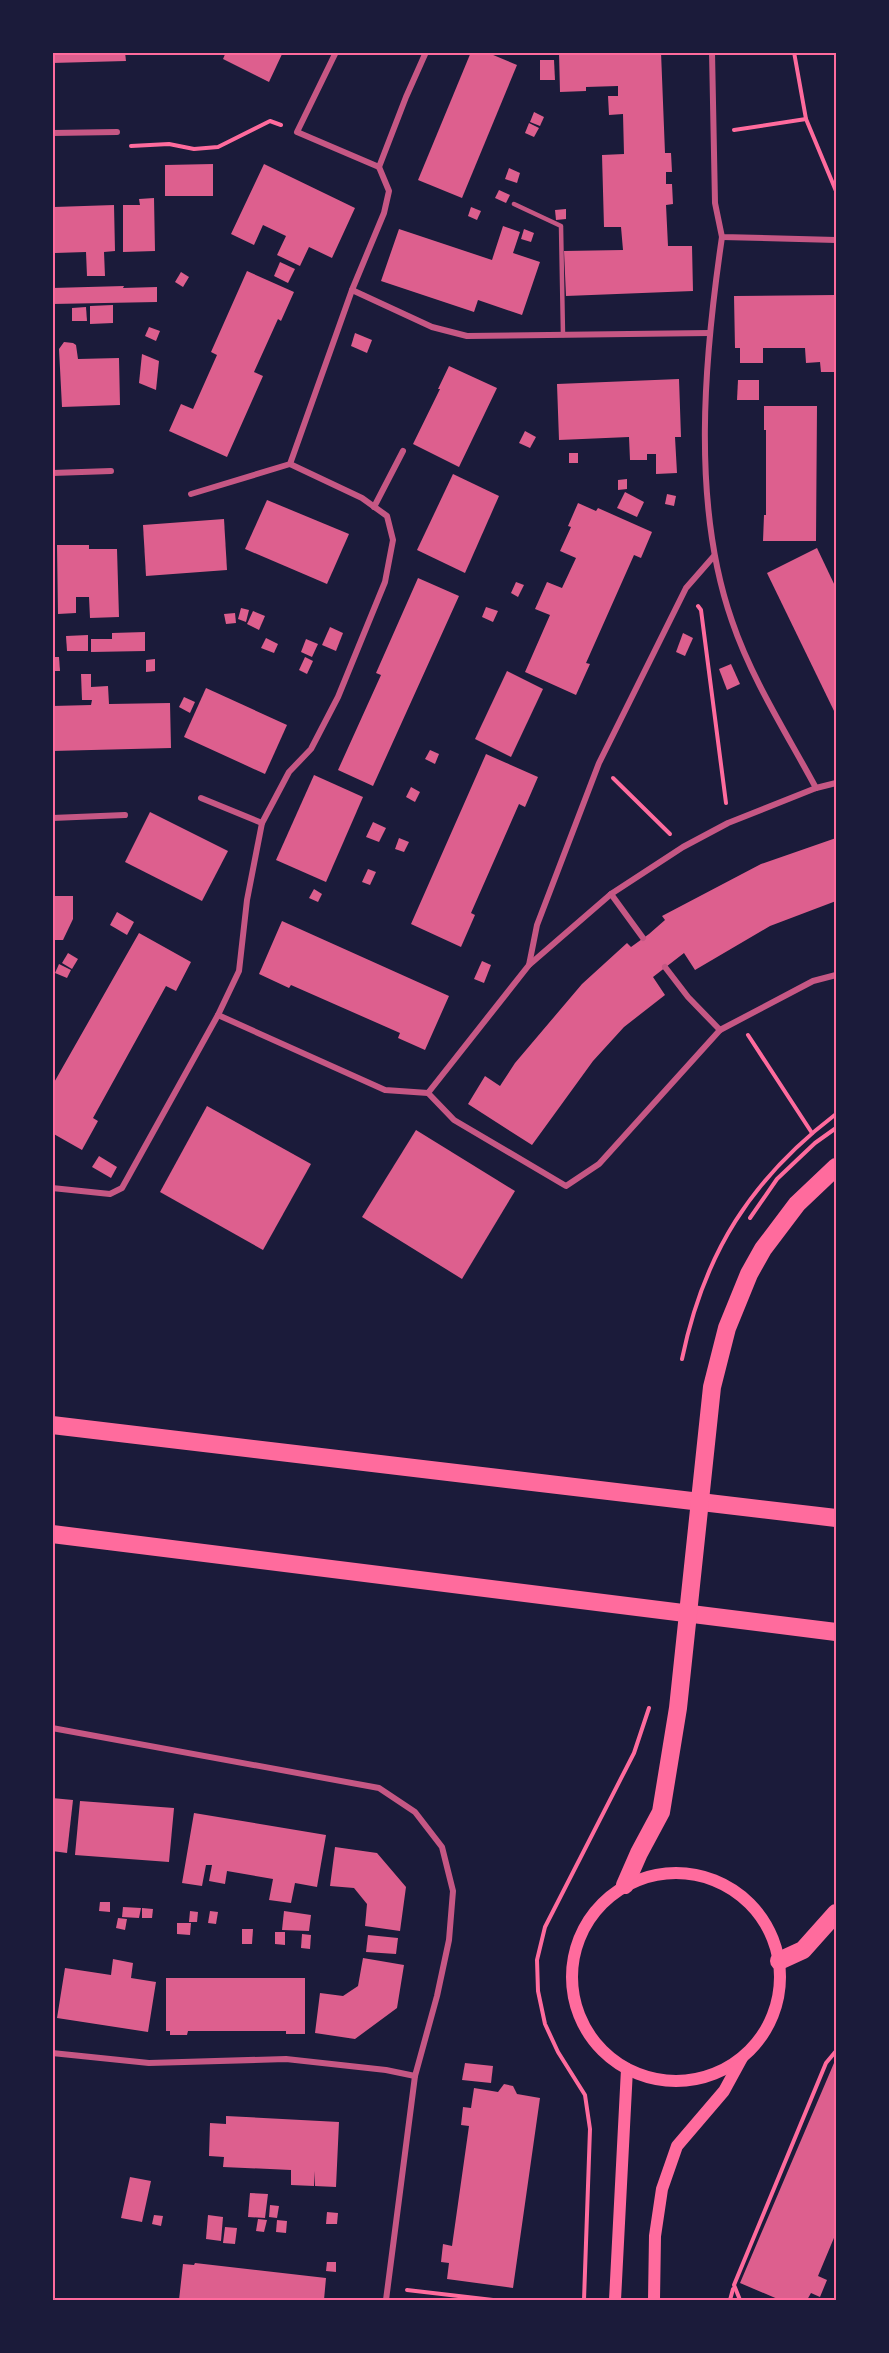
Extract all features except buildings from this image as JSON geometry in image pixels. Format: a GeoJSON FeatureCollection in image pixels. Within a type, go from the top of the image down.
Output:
{"type":"FeatureCollection","features":[{"type":"Feature","properties":{"kind":"highway"},"geometry":{"type":"LineString","coordinates":[[625,1885],[661,1812],[678,1708],[712,1386],[727,1328],[749,1274],[763,1249],[797,1204],[837,1167]]}},
{"type":"Feature","properties":{"kind":"highway"},"geometry":{"type":"LineString","coordinates":[[52,1425],[837,1518]]}},
{"type":"Feature","properties":{"kind":"highway"},"geometry":{"type":"LineString","coordinates":[[52,1534],[837,1632]]}},
{"type":"Feature","properties":{"kind":"highway"},"geometry":{"type":"LineString","coordinates":[[779,1961],[803,1950],[837,1913]]}},
{"type":"Feature","properties":{"kind":"main road"},"geometry":{"type":"LineString","coordinates":[[673,1872],[698,1875],[721,1883],[743,1897],[760,1915],[772,1937],[779,1961],[780,1983],[777,2004],[757,2042],[742,2057],[716,2073],[686,2081],[656,2080],[627,2069],[601,2050],[583,2024],[573,1994],[572,1962],[581,1931],[600,1905],[625,1885],[648,1876],[673,1872]]}},
{"type":"Feature","properties":{"kind":"main road"},"geometry":{"type":"LineString","coordinates":[[654,2301],[656,2236],[662,2189],[677,2146],[724,2091],[742,2057]]}},
{"type":"Feature","properties":{"kind":"main road"},"geometry":{"type":"LineString","coordinates":[[615,2301],[627,2069]]}},
{"type":"Feature","properties":{"kind":"street"},"geometry":{"type":"LineString","coordinates":[[336,52],[297,132],[379,167]]}},
{"type":"Feature","properties":{"kind":"street"},"geometry":{"type":"LineString","coordinates":[[290,465],[352,290],[384,213],[389,191],[379,167],[426,52]]}},
{"type":"Feature","properties":{"kind":"street"},"geometry":{"type":"LineString","coordinates":[[712,52],[715,203],[722,237],[710,333],[706,428],[706,494],[714,556],[732,621],[749,665],[816,788]]}},
{"type":"Feature","properties":{"kind":"street"},"geometry":{"type":"LineString","coordinates":[[52,133],[117,132]]}},
{"type":"Feature","properties":{"kind":"street"},"geometry":{"type":"LineString","coordinates":[[722,237],[837,240]]}},
{"type":"Feature","properties":{"kind":"street"},"geometry":{"type":"LineString","coordinates":[[352,290],[432,327],[467,336],[710,333]]}},
{"type":"Feature","properties":{"kind":"street"},"geometry":{"type":"LineString","coordinates":[[374,507],[403,451]]}},
{"type":"Feature","properties":{"kind":"street"},"geometry":{"type":"LineString","coordinates":[[52,1188],[110,1194],[122,1188],[218,1015],[239,971],[247,900],[262,823],[289,772],[311,748],[338,697],[385,582],[393,540],[387,516],[362,498],[290,465],[191,494]]}},
{"type":"Feature","properties":{"kind":"street"},"geometry":{"type":"LineString","coordinates":[[52,473],[111,471]]}},
{"type":"Feature","properties":{"kind":"street"},"geometry":{"type":"LineString","coordinates":[[529,964],[537,925],[599,763],[686,588],[714,556]]}},
{"type":"Feature","properties":{"kind":"street"},"geometry":{"type":"LineString","coordinates":[[428,1093],[529,964],[611,894],[683,847],[728,823],[816,788],[837,783]]}},
{"type":"Feature","properties":{"kind":"street"},"geometry":{"type":"LineString","coordinates":[[201,798],[262,823]]}},
{"type":"Feature","properties":{"kind":"street"},"geometry":{"type":"LineString","coordinates":[[52,818],[124,815]]}},
{"type":"Feature","properties":{"kind":"street"},"geometry":{"type":"LineString","coordinates":[[611,894],[643,938]]}},
{"type":"Feature","properties":{"kind":"street"},"geometry":{"type":"LineString","coordinates":[[665,968],[688,997],[720,1030]]}},
{"type":"Feature","properties":{"kind":"street"},"geometry":{"type":"LineString","coordinates":[[218,1015],[385,1090],[428,1093],[454,1120],[566,1186],[599,1164],[720,1030],[813,981],[837,975]]}},
{"type":"Feature","properties":{"kind":"street"},"geometry":{"type":"LineString","coordinates":[[52,1728],[379,1788],[415,1812],[442,1847],[453,1891],[449,1940],[437,1996],[414,2076],[386,2301]]}},
{"type":"Feature","properties":{"kind":"street"},"geometry":{"type":"LineString","coordinates":[[52,2053],[149,2063],[286,2059],[386,2070],[414,2076]]}},
{"type":"Feature","properties":{"kind":"lane"},"geometry":{"type":"LineString","coordinates":[[514,204],[561,225],[563,335]]}},
{"type":"Feature","properties":{"kind":"path"},"geometry":{"type":"LineString","coordinates":[[794,52],[806,119],[837,191]]}},
{"type":"Feature","properties":{"kind":"path"},"geometry":{"type":"LineString","coordinates":[[712,131],[806,119]]}},
{"type":"Feature","properties":{"kind":"path"},"geometry":{"type":"LineString","coordinates":[[117,132],[130,131],[131,146],[169,144],[194,149],[218,147],[270,121],[297,132]]}},
{"type":"Feature","properties":{"kind":"path"},"geometry":{"type":"LineString","coordinates":[[686,588],[701,610],[728,823]]}},
{"type":"Feature","properties":{"kind":"path"},"geometry":{"type":"LineString","coordinates":[[599,763],[683,847]]}},
{"type":"Feature","properties":{"kind":"path"},"geometry":{"type":"LineString","coordinates":[[738,1020],[812,1132]]}},
{"type":"Feature","properties":{"kind":"path"},"geometry":{"type":"LineString","coordinates":[[682,1359],[690,1318],[704,1280],[736,1219],[763,1181],[812,1132],[837,1114]]}},
{"type":"Feature","properties":{"kind":"path"},"geometry":{"type":"LineString","coordinates":[[584,2301],[590,2129],[585,2095],[558,2052],[545,2024],[538,1991],[537,1960],[545,1927],[634,1753],[650,1704]]}},
{"type":"Feature","properties":{"kind":"path"},"geometry":{"type":"LineString","coordinates":[[730,2301],[734,2285],[826,2063],[837,2051]]}},
{"type":"Feature","properties":{"kind":"path"},"geometry":{"type":"LineString","coordinates":[[734,2285],[740,2301]]}},
{"type":"Feature","properties":{"kind":"path"},"geometry":{"type":"LineString","coordinates":[[387,2287],[493,2301]]}}]}
